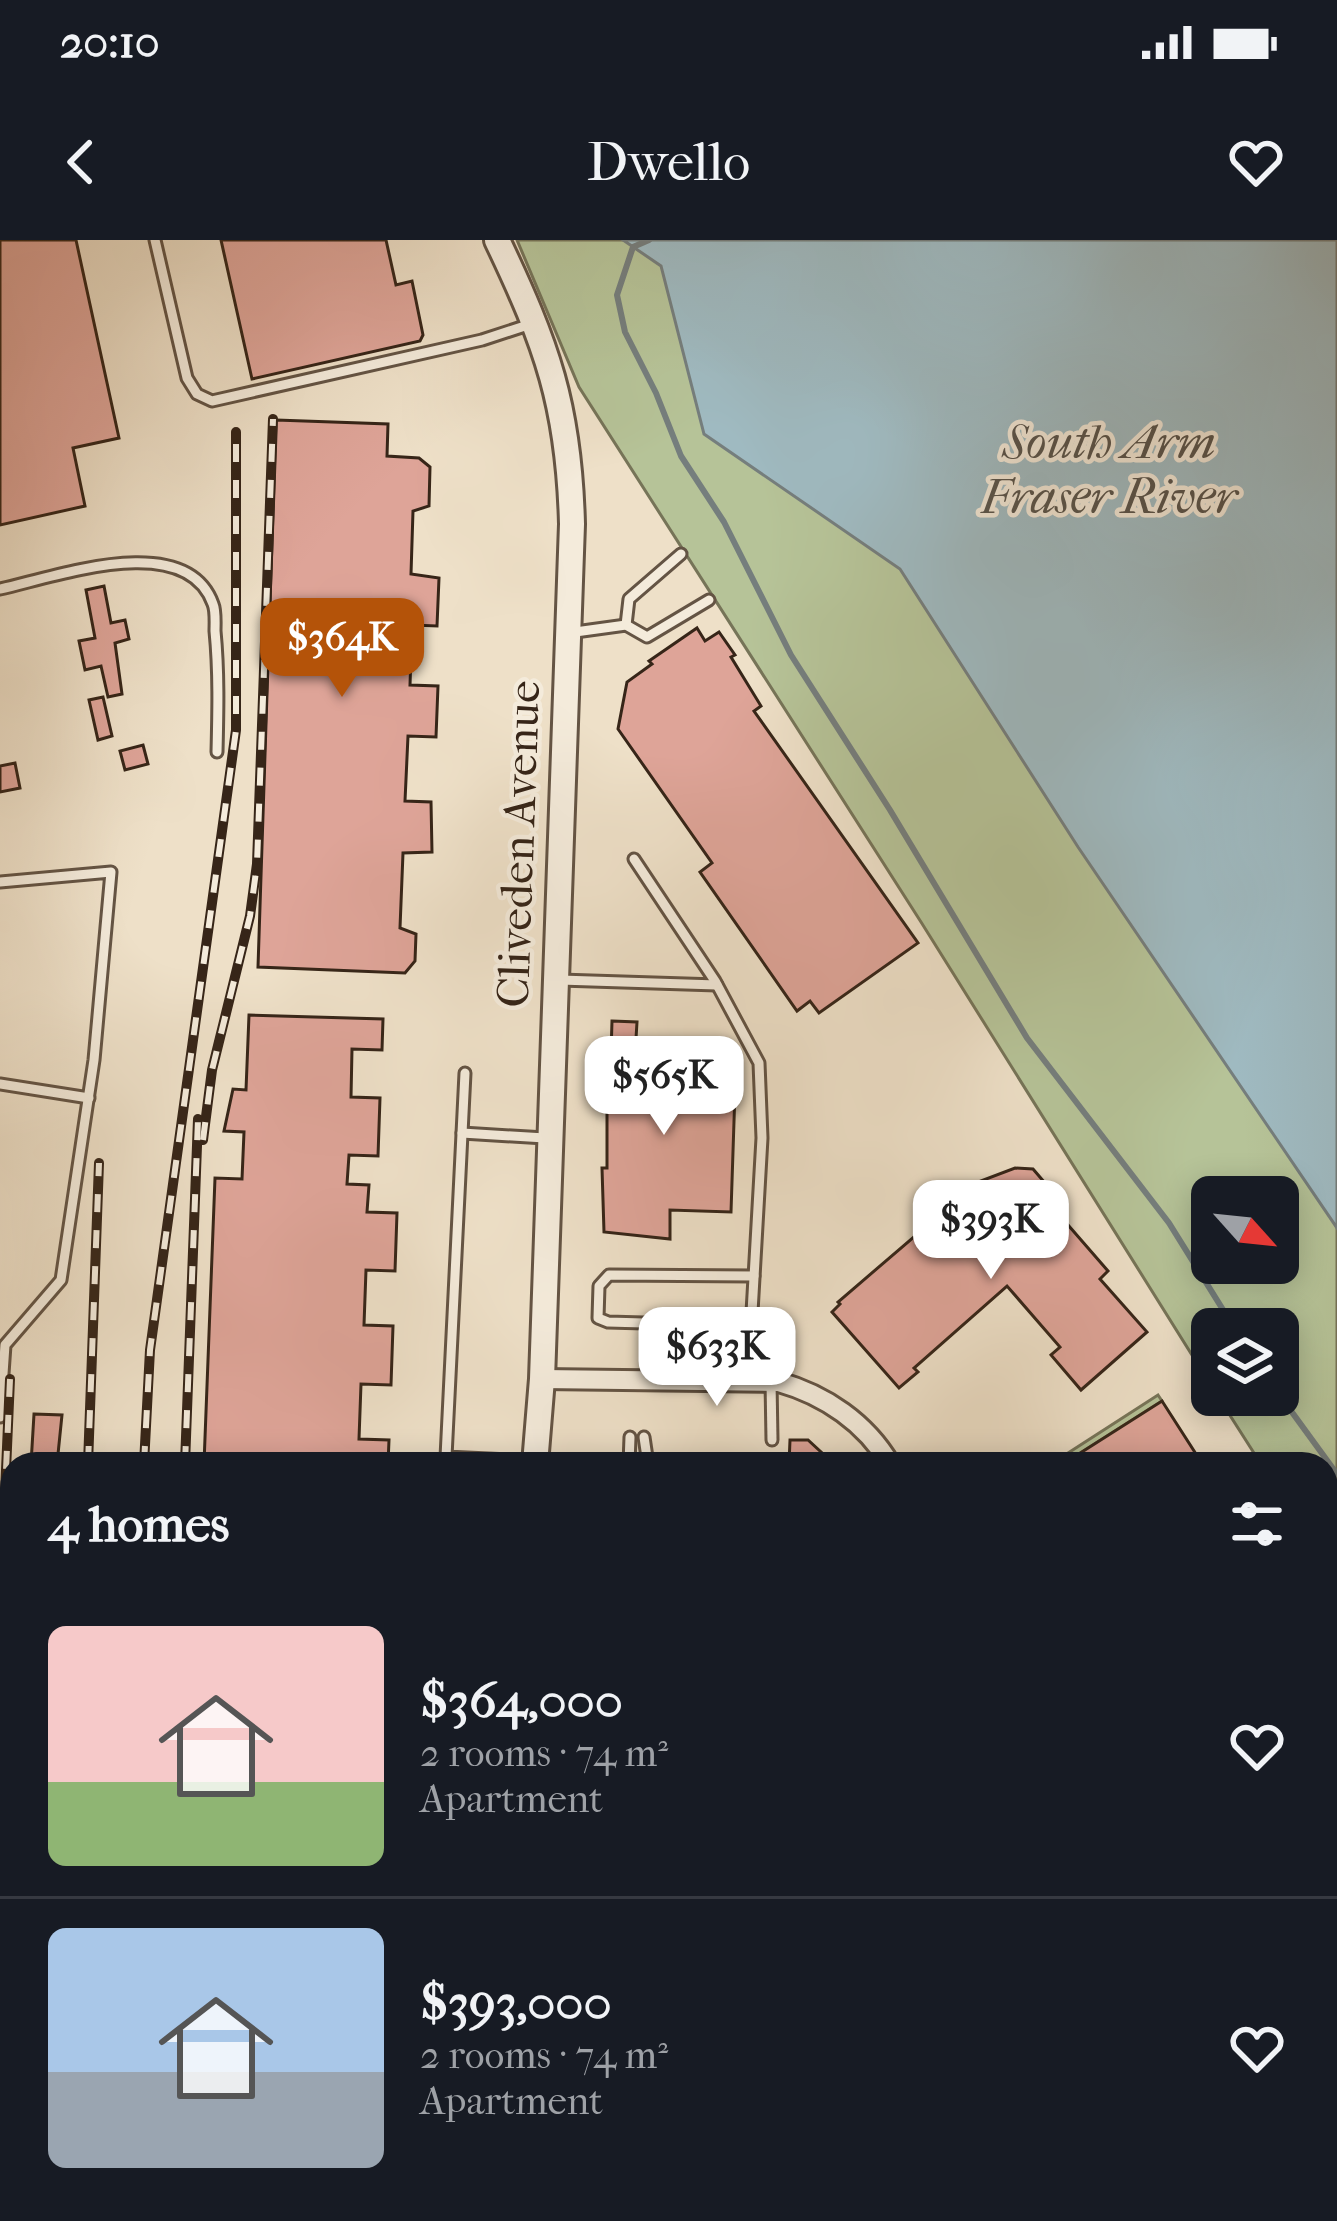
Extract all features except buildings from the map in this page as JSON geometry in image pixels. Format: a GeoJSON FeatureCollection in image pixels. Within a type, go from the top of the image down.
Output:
{"type":"FeatureCollection","features":[{"type":"Feature","properties":{"kind":"street","name":"Cliveden Avenue"},"geometry":{"type":"LineString","coordinates":[[497,240],[536,322],[552,369],[570,458],[568,633],[536,1452]]}},
{"type":"Feature","properties":{"kind":"street"},"geometry":{"type":"LineString","coordinates":[[542,1379],[771,1382],[806,1390],[832,1404],[883,1452]]}},
{"type":"Feature","properties":{"kind":"lane"},"geometry":{"type":"LineString","coordinates":[[155,240],[187,379],[197,394],[212,401],[482,340],[536,322]]}},
{"type":"Feature","properties":{"kind":"lane"},"geometry":{"type":"LineString","coordinates":[[626,625],[629,598],[681,554]]}},
{"type":"Feature","properties":{"kind":"lane"},"geometry":{"type":"LineString","coordinates":[[0,589],[133,561],[170,564],[193,577],[213,603],[219,678],[217,752]]}},
{"type":"Feature","properties":{"kind":"lane"},"geometry":{"type":"LineString","coordinates":[[568,633],[626,625],[647,637],[709,600]]}},
{"type":"Feature","properties":{"kind":"lane"},"geometry":{"type":"LineString","coordinates":[[634,859],[717,985],[759,1063],[761,1138],[748,1382]]}},
{"type":"Feature","properties":{"kind":"lane"},"geometry":{"type":"LineString","coordinates":[[0,882],[111,872],[89,1098],[62,1280],[3,1346],[0,1417]]}},
{"type":"Feature","properties":{"kind":"lane"},"geometry":{"type":"LineString","coordinates":[[556,980],[717,985]]}},
{"type":"Feature","properties":{"kind":"lane"},"geometry":{"type":"LineString","coordinates":[[446,1452],[465,1073]]}},
{"type":"Feature","properties":{"kind":"lane"},"geometry":{"type":"LineString","coordinates":[[0,1084],[89,1098]]}},
{"type":"Feature","properties":{"kind":"lane"},"geometry":{"type":"LineString","coordinates":[[462,1133],[550,1139]]}},
{"type":"Feature","properties":{"kind":"lane"},"geometry":{"type":"LineString","coordinates":[[751,1326],[608,1322],[598,1318],[598,1286],[609,1275],[754,1276]]}},
{"type":"Feature","properties":{"kind":"lane"},"geometry":{"type":"LineString","coordinates":[[771,1382],[772,1441]]}},
{"type":"Feature","properties":{"kind":"lane"},"geometry":{"type":"LineString","coordinates":[[629,1452],[630,1437]]}},
{"type":"Feature","properties":{"kind":"lane"},"geometry":{"type":"LineString","coordinates":[[644,1437],[646,1452]]}},
{"type":"Feature","properties":{"kind":"lane"},"geometry":{"type":"LineString","coordinates":[[0,1593],[0,1609]]}},
{"type":"Feature","properties":{"kind":"green space"},"geometry":{"type":"Polygon","coordinates":[[[517,240],[798,240],[1337,1167],[1337,1452],[1253,1452],[1230,1416],[1299,1416],[1299,1308],[1191,1308],[1191,1353],[579,387],[517,240]]]}},
{"type":"Feature","properties":{"kind":"green space"},"geometry":{"type":"Polygon","coordinates":[[[1158,1395],[1162,1401],[1082,1452],[1070,1452],[1158,1395]]]}},
{"type":"Feature","properties":{"kind":"water","name":"South Arm Fraser River"},"geometry":{"type":"Polygon","coordinates":[[[623,240],[1337,240],[1337,1228],[1078,847],[900,569],[704,434],[661,266],[623,240]]]}},
{"type":"Feature","properties":{"kind":"waterway"},"geometry":{"type":"LineString","coordinates":[[649,240],[633,247],[617,295],[625,332],[681,456],[724,522],[791,655],[1027,1038],[1169,1223],[1222,1308]]}},
{"type":"Feature","properties":{"kind":"waterway"},"geometry":{"type":"LineString","coordinates":[[1295,1416],[1321,1452]]}},
{"type":"Feature","properties":{"kind":"railway"},"geometry":{"type":"LineString","coordinates":[[203,1140],[212,1070],[250,916],[257,864],[273,419]]}},
{"type":"Feature","properties":{"kind":"railway"},"geometry":{"type":"LineString","coordinates":[[145,1452],[150,1350],[236,730],[236,432]]}},
{"type":"Feature","properties":{"kind":"railway"},"geometry":{"type":"LineString","coordinates":[[185,1452],[198,1119]]}},
{"type":"Feature","properties":{"kind":"railway"},"geometry":{"type":"LineString","coordinates":[[88,1452],[99,1163]]}},
{"type":"Feature","properties":{"kind":"railway"},"geometry":{"type":"LineString","coordinates":[[7,1452],[10,1379]]}}]}
